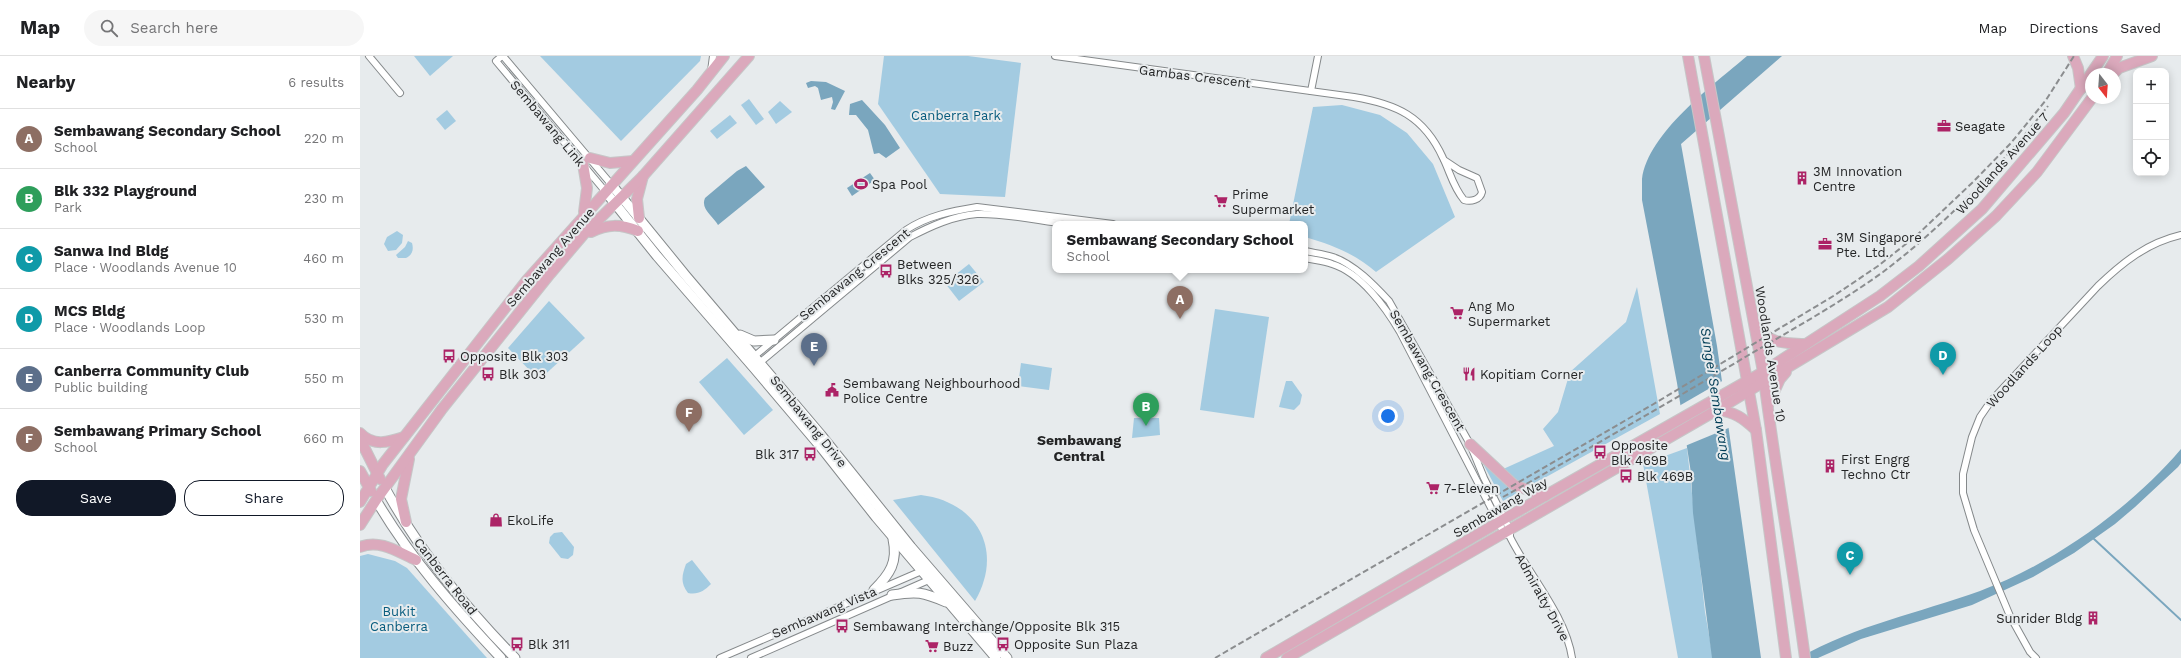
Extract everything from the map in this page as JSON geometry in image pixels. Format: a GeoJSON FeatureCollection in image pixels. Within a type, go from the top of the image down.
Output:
{"type":"FeatureCollection","features":[{"type":"Feature","properties":{"kind":"main road","name":"Sembawang Avenue"},"geometry":{"type":"LineString","coordinates":[[360,502],[377,474],[503,310],[584,214],[711,73],[724,56]]}},
{"type":"Feature","properties":{"kind":"main road","name":"Sembawang Avenue"},"geometry":{"type":"LineString","coordinates":[[360,525],[376,500],[442,409],[583,235],[642,176],[749,56]]}},
{"type":"Feature","properties":{"kind":"main road","name":"Woodlands Avenue 10"},"geometry":{"type":"LineString","coordinates":[[1688,56],[1756,430],[1786,658]]}},
{"type":"Feature","properties":{"kind":"main road"},"geometry":{"type":"LineString","coordinates":[[2073,56],[2078,68],[2081,90]]}},
{"type":"Feature","properties":{"kind":"main road","name":"Woodlands Avenue 7"},"geometry":{"type":"LineString","coordinates":[[1764,376],[1803,344],[1885,291],[1919,266],[1982,209],[2024,162],[2081,90],[2102,56]]}},
{"type":"Feature","properties":{"kind":"main road"},"geometry":{"type":"LineString","coordinates":[[2110,68],[2117,56]]}},
{"type":"Feature","properties":{"kind":"main road"},"geometry":{"type":"LineString","coordinates":[[2119,68],[2152,56]]}},
{"type":"Feature","properties":{"kind":"main road","name":"Woodlands Avenue 10"},"geometry":{"type":"LineString","coordinates":[[1706,58],[1764,376],[1766,408],[1789,539],[1805,658]]}},
{"type":"Feature","properties":{"kind":"main road","name":"Woodlands Avenue 7"},"geometry":{"type":"LineString","coordinates":[[1748,385],[1764,376],[1795,364],[1888,307],[1948,259],[1996,216],[2037,172],[2088,104]]}},
{"type":"Feature","properties":{"kind":"main road"},"geometry":{"type":"LineString","coordinates":[[584,214],[587,188],[587,161],[610,163],[633,161]]}},
{"type":"Feature","properties":{"kind":"main road"},"geometry":{"type":"LineString","coordinates":[[639,218],[637,199],[642,176]]}},
{"type":"Feature","properties":{"kind":"main road","name":"Sembawang Drive"},"geometry":{"type":"LineString","coordinates":[[608,187],[619,200],[639,218],[733,332],[754,362],[892,536],[925,569]]}},
{"type":"Feature","properties":{"kind":"main road","name":"Sembawang Drive"},"geometry":{"type":"LineString","coordinates":[[619,200],[638,231],[657,256],[754,362],[925,569],[1007,658]]}},
{"type":"Feature","properties":{"kind":"main road"},"geometry":{"type":"LineString","coordinates":[[583,235],[614,224],[638,231]]}},
{"type":"Feature","properties":{"kind":"main road"},"geometry":{"type":"LineString","coordinates":[[1754,323],[1762,334],[1779,343],[1803,344]]}},
{"type":"Feature","properties":{"kind":"main road"},"geometry":{"type":"LineString","coordinates":[[733,332],[747,340],[764,342],[774,340]]}},
{"type":"Feature","properties":{"kind":"main road"},"geometry":{"type":"LineString","coordinates":[[1766,408],[1780,379],[1795,364]]}},
{"type":"Feature","properties":{"kind":"main road","name":"Sembawang Way"},"geometry":{"type":"LineString","coordinates":[[1287,658],[1508,534],[1666,433],[1726,392],[1748,385]]}},
{"type":"Feature","properties":{"kind":"main road","name":"Sembawang Way"},"geometry":{"type":"LineString","coordinates":[[1266,658],[1544,496],[1666,433],[1717,410],[1730,402],[1748,385]]}},
{"type":"Feature","properties":{"kind":"main road"},"geometry":{"type":"LineString","coordinates":[[1717,410],[1732,412],[1741,416],[1756,430]]}},
{"type":"Feature","properties":{"kind":"main road"},"geometry":{"type":"LineString","coordinates":[[360,433],[373,442],[391,441],[405,437]]}},
{"type":"Feature","properties":{"kind":"main road"},"geometry":{"type":"LineString","coordinates":[[360,439],[385,488]]}},
{"type":"Feature","properties":{"kind":"main road"},"geometry":{"type":"LineString","coordinates":[[1470,444],[1514,485],[1544,496]]}},
{"type":"Feature","properties":{"kind":"main road"},"geometry":{"type":"LineString","coordinates":[[406,522],[401,499],[410,455]]}},
{"type":"Feature","properties":{"kind":"main road"},"geometry":{"type":"LineString","coordinates":[[360,471],[376,500]]}},
{"type":"Feature","properties":{"kind":"main road","name":"Canberra Road"},"geometry":{"type":"LineString","coordinates":[[385,488],[419,546],[466,604],[516,658]]}},
{"type":"Feature","properties":{"kind":"main road","name":"Canberra Road"},"geometry":{"type":"LineString","coordinates":[[376,500],[416,560],[456,611],[501,658]]}},
{"type":"Feature","properties":{"kind":"main road"},"geometry":{"type":"LineString","coordinates":[[874,590],[884,580],[895,560],[892,536]]}},
{"type":"Feature","properties":{"kind":"main road"},"geometry":{"type":"LineString","coordinates":[[360,547],[376,543],[416,560]]}},
{"type":"Feature","properties":{"kind":"main road","name":"Sembawang Drive"},"geometry":{"type":"LineString","coordinates":[[933,578],[947,602],[996,658]]}},
{"type":"Feature","properties":{"kind":"main road"},"geometry":{"type":"LineString","coordinates":[[892,595],[911,592],[925,593],[947,602]]}},
{"type":"Feature","properties":{"kind":"street"},"geometry":{"type":"LineString","coordinates":[[370,56],[400,93]]}},
{"type":"Feature","properties":{"kind":"street","name":"Sembawang Link"},"geometry":{"type":"LineString","coordinates":[[608,187],[587,161],[496,61],[502,56],[587,161],[608,187]]}},
{"type":"Feature","properties":{"kind":"street"},"geometry":{"type":"LineString","coordinates":[[711,73],[713,56]]}},
{"type":"Feature","properties":{"kind":"street","name":"Gambas Crescent"},"geometry":{"type":"LineString","coordinates":[[1055,56],[1311,91],[1371,100],[1395,107],[1410,115],[1424,128],[1444,160],[1447,170],[1464,200],[1469,201],[1480,197],[1482,192],[1477,178],[1459,170],[1444,160]]}},
{"type":"Feature","properties":{"kind":"street"},"geometry":{"type":"LineString","coordinates":[[1311,91],[1318,56]]}},
{"type":"Feature","properties":{"kind":"street","name":"Sembawang Crescent"},"geometry":{"type":"LineString","coordinates":[[754,362],[774,340],[906,230],[930,218],[955,210],[977,207],[1089,221]]}},
{"type":"Feature","properties":{"kind":"street","name":"Sembawang Crescent"},"geometry":{"type":"LineString","coordinates":[[754,362],[910,236],[920,231],[945,221],[977,214],[1052,222]]}},
{"type":"Feature","properties":{"kind":"street","name":"Woodlands Loop"},"geometry":{"type":"LineString","coordinates":[[2036,658],[2021,636],[1996,583],[1972,525],[1963,493],[1963,474],[1972,437],[1980,417],[1996,395],[2116,269],[2140,251],[2157,242],[2181,235]]}},
{"type":"Feature","properties":{"kind":"street","name":"Sembawang Crescent"},"geometry":{"type":"LineString","coordinates":[[1308,252],[1333,257],[1350,267],[1389,301],[1470,444],[1501,521]]}},
{"type":"Feature","properties":{"kind":"street","name":"Sembawang Crescent"},"geometry":{"type":"LineString","coordinates":[[1308,259],[1332,263],[1340,267],[1370,291],[1385,307],[1400,332],[1508,534]]}},
{"type":"Feature","properties":{"kind":"street","name":"Admiralty Drive"},"geometry":{"type":"LineString","coordinates":[[1508,534],[1562,627],[1572,658]]}},
{"type":"Feature","properties":{"kind":"street","name":"Sembawang Vista"},"geometry":{"type":"LineString","coordinates":[[720,658],[925,569]]}},
{"type":"Feature","properties":{"kind":"street","name":"Sembawang Vista"},"geometry":{"type":"LineString","coordinates":[[751,658],[933,578]]}},
{"type":"Feature","properties":{"kind":"green space"},"geometry":{"type":"Polygon","coordinates":[[[414,56],[453,56],[430,76],[414,56]]]}},
{"type":"Feature","properties":{"kind":"green space"},"geometry":{"type":"Polygon","coordinates":[[[540,56],[701,56],[700,61],[621,141],[540,56]]]}},
{"type":"Feature","properties":{"kind":"green space","name":"Canberra Park"},"geometry":{"type":"Polygon","coordinates":[[[884,56],[968,56],[1021,63],[1005,197],[940,194],[878,104],[884,56]]]}},
{"type":"Feature","properties":{"kind":"green space"},"geometry":{"type":"Polygon","coordinates":[[[749,99],[764,119],[756,125],[741,105],[749,99]]]}},
{"type":"Feature","properties":{"kind":"green space"},"geometry":{"type":"Polygon","coordinates":[[[780,101],[792,112],[776,124],[768,112],[780,101]]]}},
{"type":"Feature","properties":{"kind":"green space"},"geometry":{"type":"Polygon","coordinates":[[[1342,105],[1380,115],[1407,133],[1433,164],[1455,217],[1376,272],[1368,265],[1342,250],[1308,238],[1308,221],[1290,221],[1313,107],[1342,105]]]}},
{"type":"Feature","properties":{"kind":"green space"},"geometry":{"type":"Polygon","coordinates":[[[447,110],[456,121],[445,130],[436,119],[447,110]]]}},
{"type":"Feature","properties":{"kind":"green space"},"geometry":{"type":"Polygon","coordinates":[[[730,115],[737,123],[717,139],[710,131],[730,115]]]}},
{"type":"Feature","properties":{"kind":"green space"},"geometry":{"type":"Polygon","coordinates":[[[397,231],[403,235],[402,243],[396,250],[388,251],[384,244],[387,237],[397,231]]]}},
{"type":"Feature","properties":{"kind":"green space"},"geometry":{"type":"Polygon","coordinates":[[[408,241],[412,243],[413,250],[411,254],[406,258],[398,258],[396,255],[405,247],[408,241]]]}},
{"type":"Feature","properties":{"kind":"green space"},"geometry":{"type":"Polygon","coordinates":[[[969,264],[984,282],[959,301],[945,283],[969,264]]]}},
{"type":"Feature","properties":{"kind":"green space"},"geometry":{"type":"Polygon","coordinates":[[[1637,287],[1660,414],[1503,501],[1480,458],[1501,470],[1554,446],[1543,429],[1558,412],[1570,372],[1626,322],[1637,287]]]}},
{"type":"Feature","properties":{"kind":"green space"},"geometry":{"type":"Polygon","coordinates":[[[549,301],[585,338],[539,380],[508,348],[549,301]]]}},
{"type":"Feature","properties":{"kind":"green space"},"geometry":{"type":"Polygon","coordinates":[[[1215,309],[1269,317],[1254,418],[1200,410],[1215,309]]]}},
{"type":"Feature","properties":{"kind":"green space"},"geometry":{"type":"Polygon","coordinates":[[[727,358],[773,410],[744,435],[699,382],[727,358]]]}},
{"type":"Feature","properties":{"kind":"green space"},"geometry":{"type":"Polygon","coordinates":[[[1021,363],[1052,368],[1049,390],[1018,386],[1021,363]]]}},
{"type":"Feature","properties":{"kind":"green space"},"geometry":{"type":"Polygon","coordinates":[[[1286,381],[1292,381],[1302,395],[1300,404],[1294,410],[1279,407],[1286,381]]]}},
{"type":"Feature","properties":{"kind":"green space"},"geometry":{"type":"Polygon","coordinates":[[[1134,418],[1159,418],[1160,435],[1132,438],[1134,418]]]}},
{"type":"Feature","properties":{"kind":"green space"},"geometry":{"type":"Polygon","coordinates":[[[1687,448],[1705,612],[1713,658],[1678,658],[1643,464],[1687,448]]]}},
{"type":"Feature","properties":{"kind":"green space"},"geometry":{"type":"Polygon","coordinates":[[[921,495],[941,500],[958,507],[971,518],[980,532],[986,547],[987,564],[983,582],[975,601],[893,500],[921,495]]]}},
{"type":"Feature","properties":{"kind":"green space"},"geometry":{"type":"Polygon","coordinates":[[[562,532],[574,547],[573,555],[568,559],[561,558],[549,543],[550,537],[554,533],[562,532]]]}},
{"type":"Feature","properties":{"kind":"green space","name":"Bukit Canberra"},"geometry":{"type":"Polygon","coordinates":[[[368,554],[395,561],[407,568],[487,658],[360,658],[360,556],[368,554]]]}},
{"type":"Feature","properties":{"kind":"green space"},"geometry":{"type":"Polygon","coordinates":[[[692,560],[711,584],[698,593],[688,593],[682,579],[686,564],[692,560]]]}},
{"type":"Feature","properties":{"kind":"water","name":"Sungei Sembawang"},"geometry":{"type":"Polygon","coordinates":[[[1747,56],[1782,56],[1681,144],[1717,346],[1761,658],[1712,658],[1693,513],[1691,473],[1677,383],[1642,200],[1642,179],[1647,162],[1656,144],[1669,128],[1700,96],[1747,56]]]}},
{"type":"Feature","properties":{"kind":"water"},"geometry":{"type":"Polygon","coordinates":[[[811,81],[826,82],[845,91],[835,110],[831,109],[833,102],[832,97],[821,100],[818,88],[815,86],[808,88],[806,83],[811,81]]]}},
{"type":"Feature","properties":{"kind":"water"},"geometry":{"type":"Polygon","coordinates":[[[862,100],[885,125],[900,148],[886,158],[879,153],[874,154],[868,130],[856,115],[849,115],[850,104],[862,100]]]}},
{"type":"Feature","properties":{"kind":"water"},"geometry":{"type":"Polygon","coordinates":[[[746,166],[765,187],[718,225],[704,206],[705,198],[737,171],[746,166]]]}},
{"type":"Feature","properties":{"kind":"water","name":"Spa Pool"},"geometry":{"type":"Polygon","coordinates":[[[870,173],[875,180],[852,196],[847,188],[870,173]]]}},
{"type":"Feature","properties":{"kind":"water"},"geometry":{"type":"Polygon","coordinates":[[[2181,449],[2181,463],[2178,467],[2135,507],[2115,524],[2074,553],[2033,577],[1972,605],[1861,639],[1818,658],[1799,658],[1865,628],[1980,591],[2008,580],[2035,566],[2062,550],[2115,513],[2161,471],[2181,449]]]}},
{"type":"Feature","properties":{"kind":"pier"},"geometry":{"type":"Polygon","coordinates":[[[1724,380],[1731,427],[1685,446],[1679,406],[1724,380]]]}},
{"type":"Feature","properties":{"kind":"waterway"},"geometry":{"type":"LineString","coordinates":[[2094,539],[2181,620]]}},
{"type":"Feature","properties":{"kind":"railway"},"geometry":{"type":"LineString","coordinates":[[1215,658],[1652,405],[1835,295],[1878,266],[1916,236],[1973,182],[2011,143],[2046,100],[2074,56]]}},
{"type":"Feature","properties":{"kind":"railway"},"geometry":{"type":"LineString","coordinates":[[1503,497],[1799,326],[1883,272],[1928,235],[1971,194],[2011,151],[2048,106]]}},
{"type":"Feature","properties":{"kind":"place","name":"Seagate"},"geometry":{"type":"Point","coordinates":[1944,126]}},
{"type":"Feature","properties":{"kind":"place","name":"3M Innovation Centre"},"geometry":{"type":"Point","coordinates":[1802,178]}},
{"type":"Feature","properties":{"kind":"place","name":"Spa Pool"},"geometry":{"type":"Point","coordinates":[861,184]}},
{"type":"Feature","properties":{"kind":"place","name":"Prime Supermarket"},"geometry":{"type":"Point","coordinates":[1221,201]}},
{"type":"Feature","properties":{"kind":"place","name":"3M Singapore Pte. Ltd."},"geometry":{"type":"Point","coordinates":[1825,244]}},
{"type":"Feature","properties":{"kind":"place","name":"Between Blks 325/326"},"geometry":{"type":"Point","coordinates":[886,271]}},
{"type":"Feature","properties":{"kind":"place","name":"Ang Mo Supermarket"},"geometry":{"type":"Point","coordinates":[1457,313]}},
{"type":"Feature","properties":{"kind":"place","name":"Sembawang Secondary School"},"geometry":{"type":"Point","coordinates":[1180,319]}},
{"type":"Feature","properties":{"kind":"place","name":"Opposite Blk 303"},"geometry":{"type":"Point","coordinates":[449,356]}},
{"type":"Feature","properties":{"kind":"place","name":"Canberra Community Club"},"geometry":{"type":"Point","coordinates":[814,366]}},
{"type":"Feature","properties":{"kind":"place","name":"Blk 303"},"geometry":{"type":"Point","coordinates":[488,374]}},
{"type":"Feature","properties":{"kind":"place","name":"Kopitiam Corner"},"geometry":{"type":"Point","coordinates":[1469,374]}},
{"type":"Feature","properties":{"kind":"place","name":"MCS Bldg"},"geometry":{"type":"Point","coordinates":[1943,375]}},
{"type":"Feature","properties":{"kind":"place","name":"Sembawang Neighbourhood Police Centre"},"geometry":{"type":"Point","coordinates":[832,390]}},
{"type":"Feature","properties":{"kind":"place","name":"Blk 332 Playground"},"geometry":{"type":"Point","coordinates":[1146,426]}},
{"type":"Feature","properties":{"kind":"place","name":"Sembawang Primary School"},"geometry":{"type":"Point","coordinates":[689,432]}},
{"type":"Feature","properties":{"kind":"place","name":"Opposite Blk 469B"},"geometry":{"type":"Point","coordinates":[1600,452]}},
{"type":"Feature","properties":{"kind":"place","name":"Blk 317"},"geometry":{"type":"Point","coordinates":[810,454]}},
{"type":"Feature","properties":{"kind":"place","name":"First Engrg Techno Ctr"},"geometry":{"type":"Point","coordinates":[1830,466]}},
{"type":"Feature","properties":{"kind":"place","name":"Blk 469B"},"geometry":{"type":"Point","coordinates":[1626,476]}},
{"type":"Feature","properties":{"kind":"place","name":"7-Eleven"},"geometry":{"type":"Point","coordinates":[1433,488]}},
{"type":"Feature","properties":{"kind":"place","name":"EkoLife"},"geometry":{"type":"Point","coordinates":[496,520]}},
{"type":"Feature","properties":{"kind":"place","name":"Sanwa Ind Bldg"},"geometry":{"type":"Point","coordinates":[1850,575]}},
{"type":"Feature","properties":{"kind":"place","name":"Sunrider Bldg"},"geometry":{"type":"Point","coordinates":[2093,618]}},
{"type":"Feature","properties":{"kind":"place","name":"Sembawang Interchange/Opposite Blk 315"},"geometry":{"type":"Point","coordinates":[842,626]}},
{"type":"Feature","properties":{"kind":"place","name":"Blk 311"},"geometry":{"type":"Point","coordinates":[517,644]}},
{"type":"Feature","properties":{"kind":"place","name":"Opposite Sun Plaza"},"geometry":{"type":"Point","coordinates":[1003,644]}},
{"type":"Feature","properties":{"kind":"place","name":"Buzz"},"geometry":{"type":"Point","coordinates":[932,646]}},
{"type":"Feature","properties":{"kind":"district","name":"Sembawang Central"},"geometry":{"type":"Point","coordinates":[1079,448]}}]}
